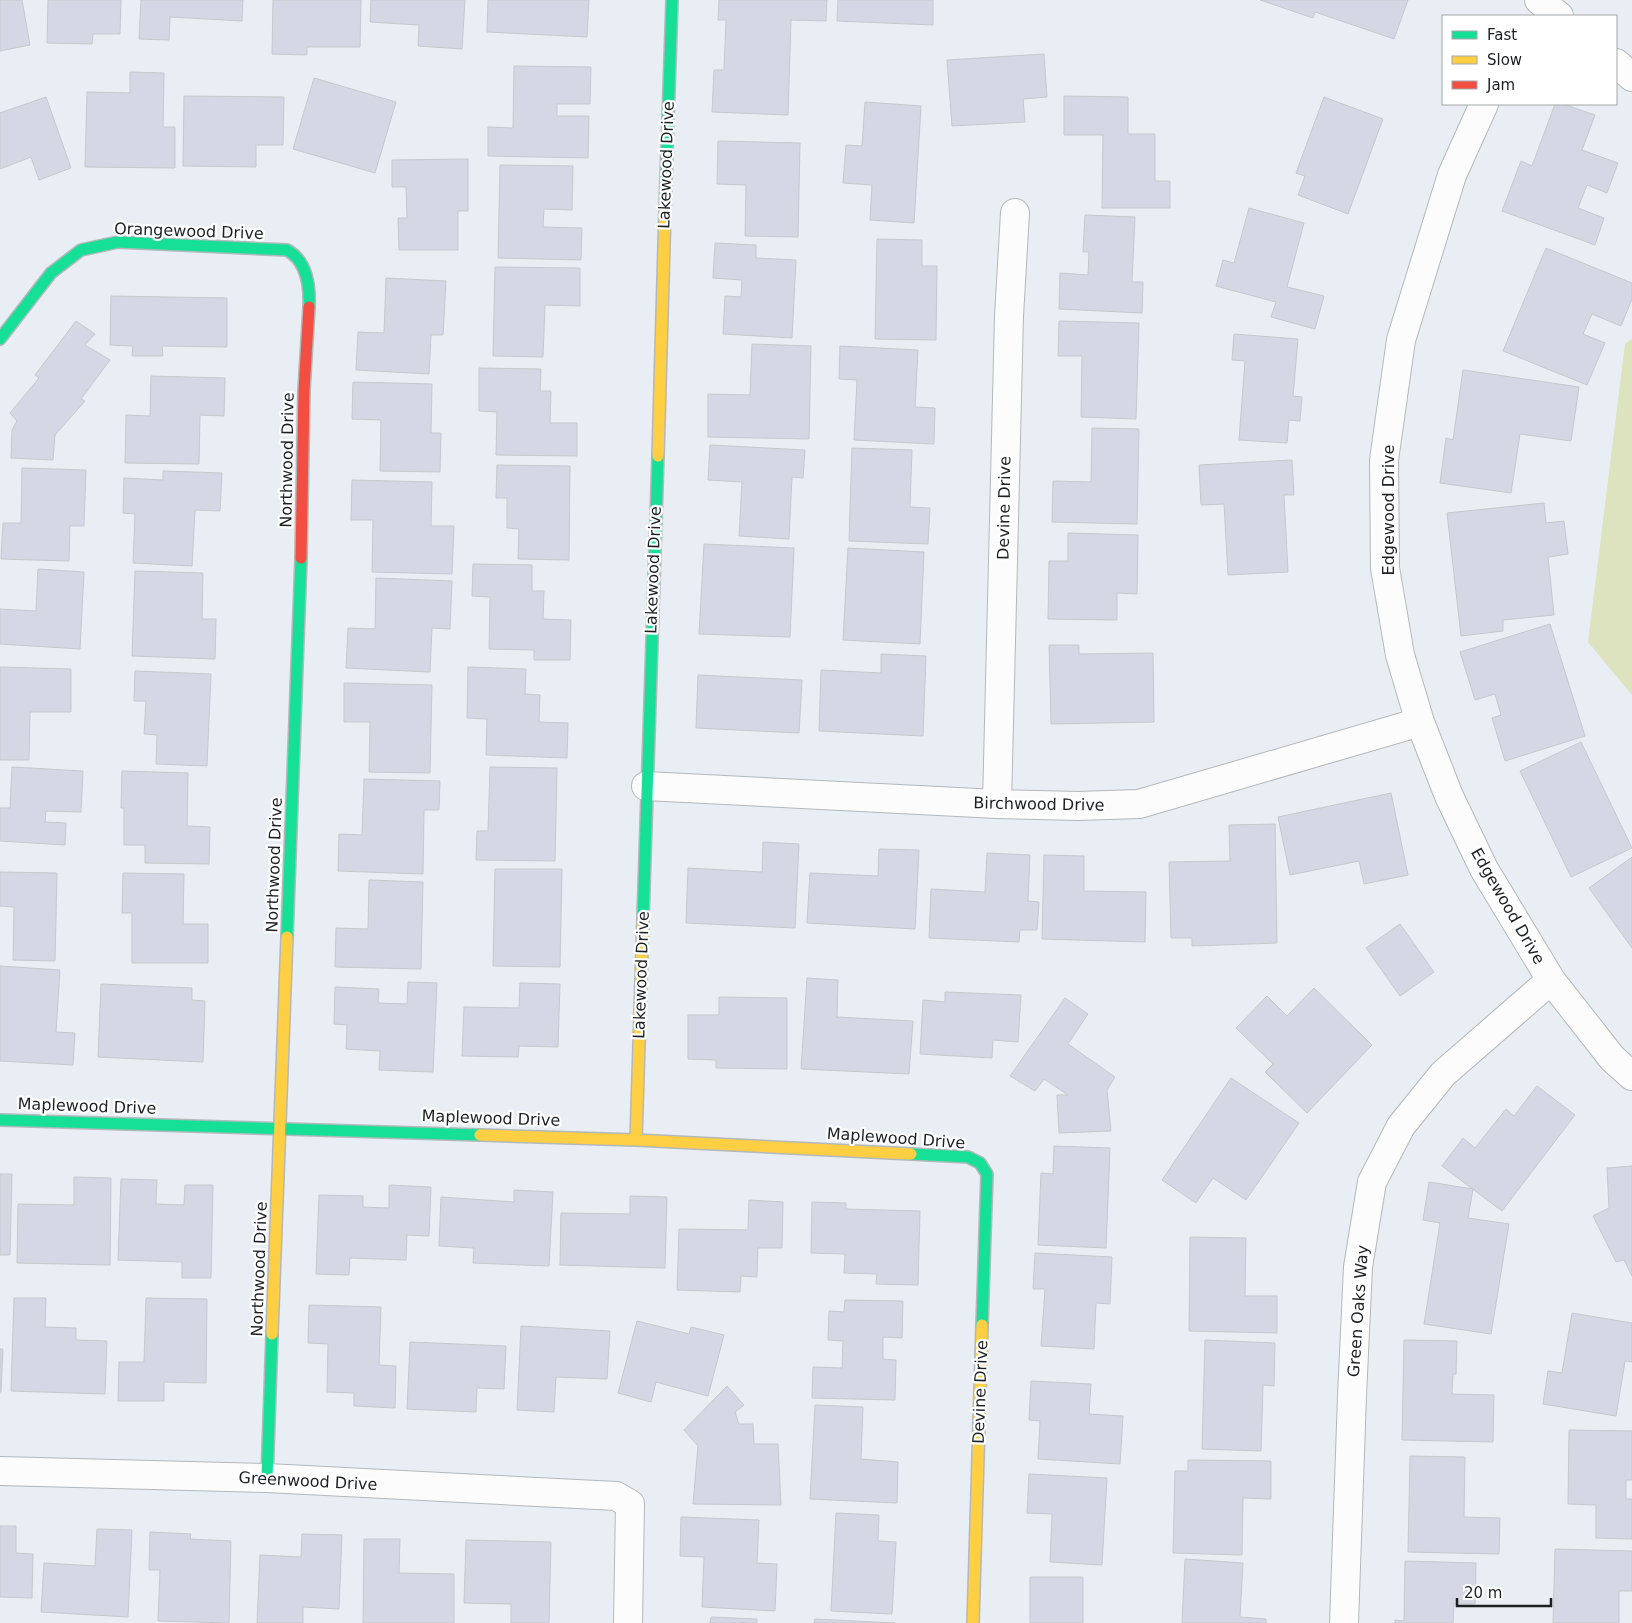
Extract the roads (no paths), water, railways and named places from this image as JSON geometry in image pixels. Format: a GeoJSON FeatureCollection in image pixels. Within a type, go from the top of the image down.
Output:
{"type":"FeatureCollection","features":[{"type":"Feature","properties":{"kind":"street","name":"Lakewood Drive"},"geometry":{"type":"LineString","coordinates":[[636,1140],[672,0]]}},
{"type":"Feature","properties":{"kind":"street"},"geometry":{"type":"LineString","coordinates":[[1523,15],[1530,0]]}},
{"type":"Feature","properties":{"kind":"street"},"geometry":{"type":"LineString","coordinates":[[1539,0],[1558,15]]}},
{"type":"Feature","properties":{"kind":"street"},"geometry":{"type":"LineString","coordinates":[[1617,65],[1632,77]]}},
{"type":"Feature","properties":{"kind":"street","name":"Edgewood Drive"},"geometry":{"type":"LineString","coordinates":[[1484,105],[1452,175],[1401,340],[1384,460],[1385,568],[1400,655],[1420,722],[1449,796],[1484,869],[1551,980],[1612,1058],[1632,1076]]}},
{"type":"Feature","properties":{"kind":"street","name":"Devine Drive"},"geometry":{"type":"LineString","coordinates":[[997,804],[1009,316],[1014,213]]}},
{"type":"Feature","properties":{"kind":"street","name":"Orangewood Drive"},"geometry":{"type":"LineString","coordinates":[[0,339],[51,273],[80,250],[118,242],[287,250],[296,255]]}},
{"type":"Feature","properties":{"kind":"street","name":"Northwood Drive"},"geometry":{"type":"LineString","coordinates":[[267,1478],[302,553],[304,390],[310,291],[303,266],[296,255]]}},
{"type":"Feature","properties":{"kind":"street","name":"Birchwood Drive"},"geometry":{"type":"LineString","coordinates":[[646,786],[997,804],[1078,806],[1139,804],[1420,722]]}},
{"type":"Feature","properties":{"kind":"street","name":"Green Oaks Way"},"geometry":{"type":"LineString","coordinates":[[1344,1623],[1358,1267],[1372,1182],[1401,1126],[1443,1074],[1551,980]]}},
{"type":"Feature","properties":{"kind":"street","name":"Maplewood Drive"},"geometry":{"type":"LineString","coordinates":[[0,1120],[636,1140],[968,1157],[980,1163]]}},
{"type":"Feature","properties":{"kind":"street","name":"Devine Drive"},"geometry":{"type":"LineString","coordinates":[[973,1623],[987,1174],[980,1163]]}},
{"type":"Feature","properties":{"kind":"street","name":"Greenwood Drive"},"geometry":{"type":"LineString","coordinates":[[0,1471],[267,1478],[616,1496],[630,1504],[628,1623]]}}]}
